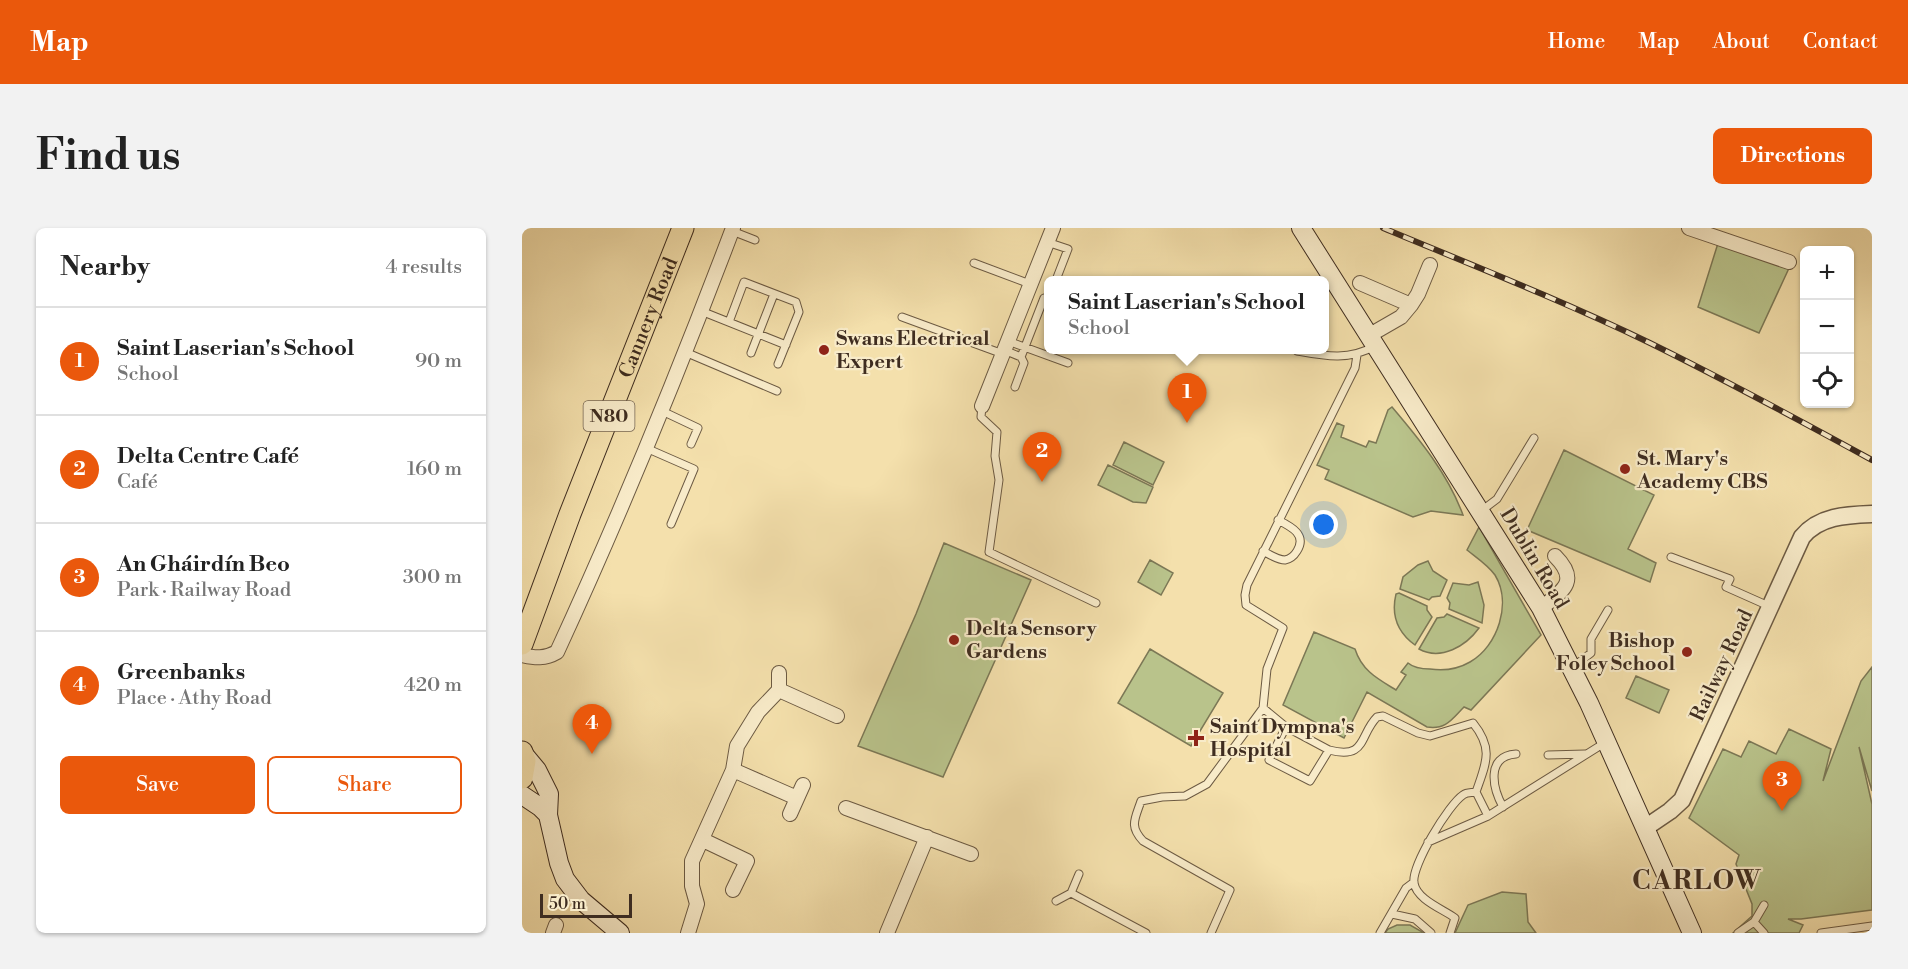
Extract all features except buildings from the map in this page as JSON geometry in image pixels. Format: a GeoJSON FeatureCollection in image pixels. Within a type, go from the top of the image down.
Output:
{"type":"FeatureCollection","features":[{"type":"Feature","properties":{"kind":"main road","name":"Cannery Road"},"geometry":{"type":"LineString","coordinates":[[522,644],[570,514],[683,228]]}},
{"type":"Feature","properties":{"kind":"main road","name":"Dublin Road"},"geometry":{"type":"LineString","coordinates":[[1301,228],[1541,608],[1606,742],[1692,933]]}},
{"type":"Feature","properties":{"kind":"main road"},"geometry":{"type":"LineString","coordinates":[[522,752],[525,761],[522,778]]}},
{"type":"Feature","properties":{"kind":"main road"},"geometry":{"type":"LineString","coordinates":[[522,752],[537,770],[549,794],[548,815],[559,863],[571,889],[620,933]]}},
{"type":"Feature","properties":{"kind":"main road"},"geometry":{"type":"LineString","coordinates":[[522,795],[548,815]]}},
{"type":"Feature","properties":{"kind":"street"},"geometry":{"type":"LineString","coordinates":[[982,406],[1053,228]]}},
{"type":"Feature","properties":{"kind":"street"},"geometry":{"type":"LineString","coordinates":[[1689,228],[1715,232],[1790,262]]}},
{"type":"Feature","properties":{"kind":"street"},"geometry":{"type":"LineString","coordinates":[[522,655],[548,657],[557,652],[662,411],[733,230]]}},
{"type":"Feature","properties":{"kind":"street"},"geometry":{"type":"LineString","coordinates":[[1371,341],[1401,317],[1411,305],[1430,265]]}},
{"type":"Feature","properties":{"kind":"street"},"geometry":{"type":"LineString","coordinates":[[1360,283],[1411,305]]}},
{"type":"Feature","properties":{"kind":"street","name":"Railway Road"},"geometry":{"type":"LineString","coordinates":[[1645,828],[1682,800],[1802,537],[1812,526],[1831,518],[1872,514]]}},
{"type":"Feature","properties":{"kind":"street"},"geometry":{"type":"LineString","coordinates":[[1541,608],[1557,596],[1567,584],[1568,578],[1565,570],[1555,556]]}},
{"type":"Feature","properties":{"kind":"street"},"geometry":{"type":"LineString","coordinates":[[778,674],[779,690]]}},
{"type":"Feature","properties":{"kind":"street"},"geometry":{"type":"LineString","coordinates":[[688,933],[696,904],[692,885],[692,861],[733,770],[737,746],[758,701],[779,690]]}},
{"type":"Feature","properties":{"kind":"street"},"geometry":{"type":"LineString","coordinates":[[779,690],[836,718]]}},
{"type":"Feature","properties":{"kind":"street"},"geometry":{"type":"LineString","coordinates":[[733,770],[800,792],[790,814]]}},
{"type":"Feature","properties":{"kind":"street"},"geometry":{"type":"LineString","coordinates":[[846,808],[971,854]]}},
{"type":"Feature","properties":{"kind":"street"},"geometry":{"type":"LineString","coordinates":[[887,933],[927,837]]}},
{"type":"Feature","properties":{"kind":"street"},"geometry":{"type":"LineString","coordinates":[[703,840],[747,861],[733,890]]}},
{"type":"Feature","properties":{"kind":"lane"},"geometry":{"type":"LineString","coordinates":[[733,230],[755,240]]}},
{"type":"Feature","properties":{"kind":"lane"},"geometry":{"type":"LineString","coordinates":[[1047,242],[1068,249],[1058,276]]}},
{"type":"Feature","properties":{"kind":"lane"},"geometry":{"type":"LineString","coordinates":[[974,263],[1030,284]]}},
{"type":"Feature","properties":{"kind":"lane"},"geometry":{"type":"LineString","coordinates":[[729,322],[744,282],[796,302],[799,312],[778,364]]}},
{"type":"Feature","properties":{"kind":"lane"},"geometry":{"type":"LineString","coordinates":[[751,353],[774,294]]}},
{"type":"Feature","properties":{"kind":"lane"},"geometry":{"type":"LineString","coordinates":[[1021,357],[1044,298]]}},
{"type":"Feature","properties":{"kind":"lane"},"geometry":{"type":"LineString","coordinates":[[701,311],[786,345]]}},
{"type":"Feature","properties":{"kind":"lane"},"geometry":{"type":"LineString","coordinates":[[902,317],[1005,348],[1021,357],[1024,363],[1015,387]]}},
{"type":"Feature","properties":{"kind":"lane"},"geometry":{"type":"LineString","coordinates":[[1211,933],[1230,890],[1143,841],[1133,826],[1141,801],[1185,796],[1207,784],[1263,708],[1267,669],[1283,628],[1246,604],[1246,585],[1355,368],[1357,355],[1371,341]]}},
{"type":"Feature","properties":{"kind":"lane"},"geometry":{"type":"LineString","coordinates":[[1005,348],[1025,347],[1068,363]]}},
{"type":"Feature","properties":{"kind":"lane"},"geometry":{"type":"LineString","coordinates":[[685,352],[777,391]]}},
{"type":"Feature","properties":{"kind":"lane"},"geometry":{"type":"LineString","coordinates":[[1315,354],[1333,357],[1357,355]]}},
{"type":"Feature","properties":{"kind":"lane"},"geometry":{"type":"LineString","coordinates":[[982,406],[981,417],[997,432],[995,456],[999,480],[989,552],[1096,603]]}},
{"type":"Feature","properties":{"kind":"lane"},"geometry":{"type":"LineString","coordinates":[[662,411],[698,428],[691,444]]}},
{"type":"Feature","properties":{"kind":"lane"},"geometry":{"type":"LineString","coordinates":[[1480,511],[1497,499],[1534,438]]}},
{"type":"Feature","properties":{"kind":"lane"},"geometry":{"type":"LineString","coordinates":[[646,448],[694,469],[671,524]]}},
{"type":"Feature","properties":{"kind":"lane"},"geometry":{"type":"LineString","coordinates":[[1263,552],[1284,560],[1293,557],[1299,549],[1301,539],[1298,532],[1278,520]]}},
{"type":"Feature","properties":{"kind":"lane"},"geometry":{"type":"LineString","coordinates":[[1671,557],[1730,579],[1726,587],[1771,606]]}},
{"type":"Feature","properties":{"kind":"lane"},"geometry":{"type":"LineString","coordinates":[[1571,668],[1591,653],[1591,639],[1608,610]]}},
{"type":"Feature","properties":{"kind":"lane"},"geometry":{"type":"LineString","coordinates":[[1263,708],[1286,727],[1339,753],[1350,752],[1363,744],[1377,717],[1383,716],[1418,733],[1430,736],[1473,723],[1484,737],[1485,766],[1476,792],[1488,816]]}},
{"type":"Feature","properties":{"kind":"lane"},"geometry":{"type":"LineString","coordinates":[[1286,727],[1269,760],[1310,781],[1329,750]]}},
{"type":"Feature","properties":{"kind":"lane"},"geometry":{"type":"LineString","coordinates":[[1428,842],[1488,816],[1606,742]]}},
{"type":"Feature","properties":{"kind":"lane"},"geometry":{"type":"LineString","coordinates":[[1503,807],[1496,795],[1494,772],[1503,757],[1516,754]]}},
{"type":"Feature","properties":{"kind":"lane"},"geometry":{"type":"LineString","coordinates":[[1548,755],[1588,754]]}},
{"type":"Feature","properties":{"kind":"lane"},"geometry":{"type":"LineString","coordinates":[[1450,933],[1455,918],[1423,897],[1414,882],[1416,866],[1428,842],[1460,797],[1466,793],[1476,792]]}},
{"type":"Feature","properties":{"kind":"lane"},"geometry":{"type":"LineString","coordinates":[[1056,901],[1071,893],[1079,874]]}},
{"type":"Feature","properties":{"kind":"lane"},"geometry":{"type":"LineString","coordinates":[[1380,933],[1406,888],[1414,882]]}},
{"type":"Feature","properties":{"kind":"lane"},"geometry":{"type":"LineString","coordinates":[[1071,893],[1146,933]]}},
{"type":"Feature","properties":{"kind":"lane"},"geometry":{"type":"LineString","coordinates":[[1738,933],[1754,922],[1764,905]]}},
{"type":"Feature","properties":{"kind":"lane"},"geometry":{"type":"LineString","coordinates":[[1392,914],[1415,919],[1431,933]]}},
{"type":"Feature","properties":{"kind":"lane"},"geometry":{"type":"LineString","coordinates":[[1754,922],[1764,933]]}},
{"type":"Feature","properties":{"kind":"lane"},"geometry":{"type":"LineString","coordinates":[[1821,933],[1872,927]]}},
{"type":"Feature","properties":{"kind":"green space"},"geometry":{"type":"Polygon","coordinates":[[[1719,240],[1790,266],[1759,333],[1698,307],[1719,240]]]}},
{"type":"Feature","properties":{"kind":"green space"},"geometry":{"type":"Polygon","coordinates":[[[1392,407],[1423,445],[1450,485],[1463,515],[1431,511],[1413,517],[1325,479],[1329,470],[1317,465],[1337,423],[1344,426],[1341,437],[1366,447],[1369,441],[1376,443],[1388,410],[1392,407]]]}},
{"type":"Feature","properties":{"kind":"green space"},"geometry":{"type":"Polygon","coordinates":[[[1124,442],[1164,462],[1153,485],[1113,465],[1124,442]]]}},
{"type":"Feature","properties":{"kind":"green space"},"geometry":{"type":"Polygon","coordinates":[[[1564,450],[1654,495],[1628,549],[1656,563],[1650,582],[1527,530],[1564,450]]]}},
{"type":"Feature","properties":{"kind":"green space"},"geometry":{"type":"Polygon","coordinates":[[[1108,465],[1153,487],[1146,503],[1133,502],[1098,485],[1108,465]]]}},
{"type":"Feature","properties":{"kind":"green space"},"geometry":{"type":"Polygon","coordinates":[[[1479,527],[1541,635],[1471,710],[1464,707],[1444,725],[1427,727],[1367,692],[1344,738],[1283,705],[1314,632],[1355,649],[1366,669],[1396,690],[1406,675],[1401,672],[1408,663],[1421,668],[1446,670],[1470,662],[1480,655],[1495,635],[1502,611],[1502,598],[1495,575],[1467,550],[1479,527]]]}},
{"type":"Feature","properties":{"kind":"green space","name":"Delta Sensory Gardens"},"geometry":{"type":"Polygon","coordinates":[[[944,543],[1031,580],[943,777],[858,746],[916,614],[944,543]]]}},
{"type":"Feature","properties":{"kind":"green space"},"geometry":{"type":"Polygon","coordinates":[[[1150,560],[1173,573],[1161,595],[1138,582],[1150,560]]]}},
{"type":"Feature","properties":{"kind":"green space"},"geometry":{"type":"Polygon","coordinates":[[[1428,561],[1433,571],[1447,580],[1440,596],[1429,600],[1400,589],[1403,577],[1418,565],[1428,561]]]}},
{"type":"Feature","properties":{"kind":"green space"},"geometry":{"type":"Polygon","coordinates":[[[1478,582],[1484,605],[1482,623],[1449,609],[1450,603],[1447,598],[1453,583],[1469,585],[1478,582]]]}},
{"type":"Feature","properties":{"kind":"green space"},"geometry":{"type":"Polygon","coordinates":[[[1399,593],[1427,606],[1432,617],[1415,645],[1400,629],[1395,616],[1396,594],[1399,593]]]}},
{"type":"Feature","properties":{"kind":"green space"},"geometry":{"type":"Polygon","coordinates":[[[1447,614],[1479,628],[1467,641],[1452,650],[1436,653],[1419,649],[1437,618],[1447,614]]]}},
{"type":"Feature","properties":{"kind":"green space"},"geometry":{"type":"Polygon","coordinates":[[[1150,649],[1223,693],[1191,746],[1118,703],[1150,649]]]}},
{"type":"Feature","properties":{"kind":"green space"},"geometry":{"type":"Polygon","coordinates":[[[1872,667],[1872,791],[1859,747],[1872,804],[1872,910],[1788,919],[1803,925],[1799,933],[1733,933],[1752,916],[1752,904],[1736,864],[1739,855],[1689,818],[1723,749],[1741,757],[1749,741],[1776,754],[1789,729],[1831,749],[1823,781],[1861,681],[1872,667]]]}},
{"type":"Feature","properties":{"kind":"green space"},"geometry":{"type":"Polygon","coordinates":[[[1636,676],[1669,690],[1659,713],[1626,698],[1636,676]]]}},
{"type":"Feature","properties":{"kind":"green space"},"geometry":{"type":"Polygon","coordinates":[[[1502,892],[1526,894],[1528,922],[1536,933],[1455,933],[1468,905],[1502,892]]]}},
{"type":"Feature","properties":{"kind":"green space"},"geometry":{"type":"Polygon","coordinates":[[[1397,925],[1410,925],[1424,933],[1385,933],[1397,925]]]}},
{"type":"Feature","properties":{"kind":"railway"},"geometry":{"type":"LineString","coordinates":[[1383,228],[1551,298],[1650,343],[1872,460]]}},
{"type":"Feature","properties":{"kind":"place","name":"Swans Electrical Expert"},"geometry":{"type":"Point","coordinates":[824,350]}},
{"type":"Feature","properties":{"kind":"place","name":"Saint Laserian's School"},"geometry":{"type":"Point","coordinates":[1187,423]}},
{"type":"Feature","properties":{"kind":"place","name":"St. Mary's Academy CBS"},"geometry":{"type":"Point","coordinates":[1625,469]}},
{"type":"Feature","properties":{"kind":"place","name":"Delta Centre Café"},"geometry":{"type":"Point","coordinates":[1042,482]}},
{"type":"Feature","properties":{"kind":"place","name":"Delta Sensory Gardens"},"geometry":{"type":"Point","coordinates":[954,640]}},
{"type":"Feature","properties":{"kind":"place","name":"Bishop Foley School"},"geometry":{"type":"Point","coordinates":[1687,652]}},
{"type":"Feature","properties":{"kind":"place","name":"Saint Dympna's Hospital"},"geometry":{"type":"Point","coordinates":[1196,738]}},
{"type":"Feature","properties":{"kind":"place","name":"Greenbanks"},"geometry":{"type":"Point","coordinates":[592,754]}},
{"type":"Feature","properties":{"kind":"place","name":"An Gháirdín Beo"},"geometry":{"type":"Point","coordinates":[1782,811]}},
{"type":"Feature","properties":{"kind":"district","name":"CARLOW"},"geometry":{"type":"Point","coordinates":[1697,880]}}]}
